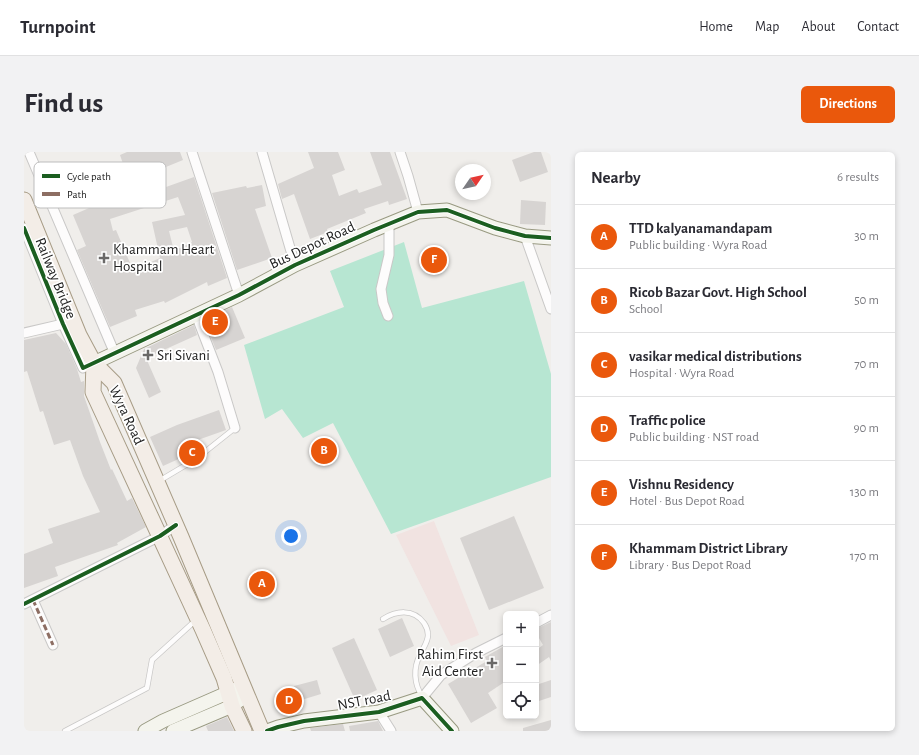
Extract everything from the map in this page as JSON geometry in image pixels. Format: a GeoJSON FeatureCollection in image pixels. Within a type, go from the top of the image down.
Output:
{"type":"FeatureCollection","features":[{"type":"Feature","properties":{"kind":"main road","name":"Railway Bridge"},"geometry":{"type":"LineString","coordinates":[[24,200],[79,335],[94,363]]}},
{"type":"Feature","properties":{"kind":"main road","name":"Wyra Road"},"geometry":{"type":"LineString","coordinates":[[94,363],[114,383],[176,525],[262,731]]}},
{"type":"Feature","properties":{"kind":"main road","name":"Wyra Road"},"geometry":{"type":"LineString","coordinates":[[94,363],[93,392],[198,619],[224,678],[230,699],[244,731]]}},
{"type":"Feature","properties":{"kind":"street"},"geometry":{"type":"LineString","coordinates":[[29,152],[34,164]]}},
{"type":"Feature","properties":{"kind":"street"},"geometry":{"type":"LineString","coordinates":[[192,152],[239,295]]}},
{"type":"Feature","properties":{"kind":"street"},"geometry":{"type":"LineString","coordinates":[[262,152],[295,265]]}},
{"type":"Feature","properties":{"kind":"street"},"geometry":{"type":"LineString","coordinates":[[400,152],[418,212]]}},
{"type":"Feature","properties":{"kind":"street"},"geometry":{"type":"LineString","coordinates":[[53,208],[115,354]]}},
{"type":"Feature","properties":{"kind":"street","name":"Bus Depot Road"},"geometry":{"type":"LineString","coordinates":[[94,363],[239,295],[295,265],[418,212],[447,210],[495,228],[525,236],[551,238]]}},
{"type":"Feature","properties":{"kind":"street"},"geometry":{"type":"LineString","coordinates":[[388,316],[383,303],[381,289],[389,254],[389,224]]}},
{"type":"Feature","properties":{"kind":"street"},"geometry":{"type":"LineString","coordinates":[[24,228],[63,324],[83,368],[94,363]]}},
{"type":"Feature","properties":{"kind":"street"},"geometry":{"type":"LineString","coordinates":[[525,236],[551,309]]}},
{"type":"Feature","properties":{"kind":"street"},"geometry":{"type":"LineString","coordinates":[[196,315],[218,372],[235,428]]}},
{"type":"Feature","properties":{"kind":"street"},"geometry":{"type":"LineString","coordinates":[[24,333],[63,324]]}},
{"type":"Feature","properties":{"kind":"street"},"geometry":{"type":"LineString","coordinates":[[24,604],[160,536],[176,525]]}},
{"type":"Feature","properties":{"kind":"street"},"geometry":{"type":"LineString","coordinates":[[33,600],[53,645]]}},
{"type":"Feature","properties":{"kind":"street"},"geometry":{"type":"LineString","coordinates":[[539,622],[551,616]]}},
{"type":"Feature","properties":{"kind":"street"},"geometry":{"type":"LineString","coordinates":[[452,731],[422,698],[441,675],[476,653],[503,640]]}},
{"type":"Feature","properties":{"kind":"street"},"geometry":{"type":"LineString","coordinates":[[173,731],[245,691]]}},
{"type":"Feature","properties":{"kind":"street","name":"NST road"},"geometry":{"type":"LineString","coordinates":[[267,731],[304,721],[379,712],[422,698]]}},
{"type":"Feature","properties":{"kind":"street"},"geometry":{"type":"LineString","coordinates":[[145,731],[163,721],[230,699]]}},
{"type":"Feature","properties":{"kind":"street"},"geometry":{"type":"LineString","coordinates":[[379,712],[391,731]]}},
{"type":"Feature","properties":{"kind":"lane"},"geometry":{"type":"LineString","coordinates":[[157,482],[196,459],[235,428]]}},
{"type":"Feature","properties":{"kind":"lane"},"geometry":{"type":"LineString","coordinates":[[383,619],[391,614],[403,612],[412,613],[421,619],[426,627],[428,634],[426,644],[417,661],[416,674],[418,690],[422,698]]}},
{"type":"Feature","properties":{"kind":"lane"},"geometry":{"type":"LineString","coordinates":[[65,731],[147,688],[152,660],[198,619]]}},
{"type":"Feature","properties":{"kind":"shaded area"},"geometry":{"type":"Polygon","coordinates":[[[434,521],[479,635],[451,646],[396,535],[434,521]]]}},
{"type":"Feature","properties":{"kind":"green space"},"geometry":{"type":"Polygon","coordinates":[[[404,242],[422,308],[524,281],[551,374],[551,477],[391,534],[333,423],[303,438],[282,409],[265,419],[244,345],[344,307],[330,271],[404,242]]]}},
{"type":"Feature","properties":{"kind":"building"},"geometry":{"type":"Polygon","coordinates":[[[127,152],[180,152],[183,160],[166,167],[166,162],[122,162],[120,155],[127,152]]]}},
{"type":"Feature","properties":{"kind":"building"},"geometry":{"type":"Polygon","coordinates":[[[308,152],[338,152],[345,170],[332,175],[339,196],[357,189],[359,193],[382,185],[370,152],[390,152],[407,199],[389,205],[388,201],[364,209],[366,213],[327,229],[328,232],[310,239],[294,194],[282,199],[278,184],[314,168],[308,152]]]}},
{"type":"Feature","properties":{"kind":"building"},"geometry":{"type":"Polygon","coordinates":[[[534,152],[541,152],[548,172],[520,182],[512,160],[534,152]]]}},
{"type":"Feature","properties":{"kind":"building"},"geometry":{"type":"Polygon","coordinates":[[[194,177],[227,278],[208,286],[207,282],[165,303],[164,301],[135,310],[137,316],[110,327],[77,250],[86,246],[73,215],[89,208],[144,208],[110,219],[113,231],[116,230],[133,270],[160,258],[152,222],[185,215],[178,197],[166,201],[166,187],[194,177]],[[187,227],[169,231],[174,251],[192,242],[187,227]]]}},
{"type":"Feature","properties":{"kind":"building"},"geometry":{"type":"Polygon","coordinates":[[[262,185],[266,206],[255,209],[272,258],[237,270],[212,193],[246,186],[247,188],[262,185]]]}},
{"type":"Feature","properties":{"kind":"building"},"geometry":{"type":"Polygon","coordinates":[[[521,200],[546,202],[545,225],[520,224],[521,200]]]}},
{"type":"Feature","properties":{"kind":"building"},"geometry":{"type":"Polygon","coordinates":[[[232,307],[245,338],[216,350],[204,320],[232,307]]]}},
{"type":"Feature","properties":{"kind":"building"},"geometry":{"type":"Polygon","coordinates":[[[194,325],[197,335],[146,358],[161,392],[149,398],[136,368],[144,349],[194,325]]]}},
{"type":"Feature","properties":{"kind":"building"},"geometry":{"type":"Polygon","coordinates":[[[56,333],[66,344],[81,382],[84,381],[84,396],[111,470],[112,469],[127,501],[132,498],[146,527],[117,543],[118,545],[55,567],[58,576],[24,588],[24,554],[53,543],[48,529],[100,512],[83,476],[70,440],[54,445],[43,411],[40,412],[27,371],[24,372],[24,340],[56,333]]]}},
{"type":"Feature","properties":{"kind":"building"},"geometry":{"type":"Polygon","coordinates":[[[219,410],[226,430],[178,447],[183,457],[163,466],[150,437],[177,425],[219,410]]]}},
{"type":"Feature","properties":{"kind":"building"},"geometry":{"type":"Polygon","coordinates":[[[514,516],[544,588],[489,610],[460,538],[514,516]]]}},
{"type":"Feature","properties":{"kind":"building"},"geometry":{"type":"Polygon","coordinates":[[[402,618],[414,646],[390,657],[378,629],[402,618]]]}},
{"type":"Feature","properties":{"kind":"building"},"geometry":{"type":"Polygon","coordinates":[[[551,622],[551,661],[549,657],[539,664],[539,648],[543,645],[539,638],[539,628],[551,622]]]}},
{"type":"Feature","properties":{"kind":"building"},"geometry":{"type":"Polygon","coordinates":[[[354,638],[377,690],[355,700],[332,648],[354,638]]]}},
{"type":"Feature","properties":{"kind":"building"},"geometry":{"type":"Polygon","coordinates":[[[503,647],[503,683],[488,693],[497,708],[471,723],[448,684],[487,661],[485,657],[503,647]]]}},
{"type":"Feature","properties":{"kind":"building"},"geometry":{"type":"Polygon","coordinates":[[[317,680],[321,694],[298,701],[294,686],[317,680]]]}},
{"type":"Feature","properties":{"kind":"building"},"geometry":{"type":"Polygon","coordinates":[[[551,680],[551,697],[539,701],[539,684],[551,680]]]}},
{"type":"Feature","properties":{"kind":"building"},"geometry":{"type":"Polygon","coordinates":[[[227,717],[234,731],[208,731],[206,726],[227,717]]]}},
{"type":"Feature","properties":{"kind":"building"},"geometry":{"type":"Polygon","coordinates":[[[551,720],[551,731],[523,731],[523,728],[551,720]]]}},
{"type":"Feature","properties":{"kind":"building"},"geometry":{"type":"Polygon","coordinates":[[[378,721],[383,731],[350,731],[349,726],[378,721]]]}},
{"type":"Feature","properties":{"kind":"building"},"geometry":{"type":"Polygon","coordinates":[[[343,724],[345,731],[311,731],[310,728],[343,724]]]}},
{"type":"Feature","properties":{"kind":"marked path"},"geometry":{"type":"LineString","coordinates":[[33,600],[53,645]]}},
{"type":"Feature","properties":{"kind":"cycle path"},"geometry":{"type":"LineString","coordinates":[[24,228],[63,324],[83,368],[239,295],[295,265],[418,212],[447,210],[495,228],[525,236],[551,238]]}},
{"type":"Feature","properties":{"kind":"cycle path"},"geometry":{"type":"LineString","coordinates":[[24,604],[160,536],[176,525]]}},
{"type":"Feature","properties":{"kind":"cycle path"},"geometry":{"type":"LineString","coordinates":[[267,731],[304,721],[379,712],[422,698],[452,731]]}},
{"type":"Feature","properties":{"kind":"place","name":"Khammam Heart Hospital"},"geometry":{"type":"Point","coordinates":[104,258]}},
{"type":"Feature","properties":{"kind":"place","name":"Khammam District Library"},"geometry":{"type":"Point","coordinates":[434,260]}},
{"type":"Feature","properties":{"kind":"place","name":"Vishnu Residency"},"geometry":{"type":"Point","coordinates":[215,322]}},
{"type":"Feature","properties":{"kind":"place","name":"Sri Sivani"},"geometry":{"type":"Point","coordinates":[148,355]}},
{"type":"Feature","properties":{"kind":"place","name":"Ricob Bazar Govt. High School"},"geometry":{"type":"Point","coordinates":[324,451]}},
{"type":"Feature","properties":{"kind":"place","name":"vasikar medical distributions"},"geometry":{"type":"Point","coordinates":[192,453]}},
{"type":"Feature","properties":{"kind":"place","name":"TTD kalyanamandapam"},"geometry":{"type":"Point","coordinates":[262,584]}},
{"type":"Feature","properties":{"kind":"place","name":"Rahim First Aid Center"},"geometry":{"type":"Point","coordinates":[492,663]}},
{"type":"Feature","properties":{"kind":"place","name":"Traffic police"},"geometry":{"type":"Point","coordinates":[289,701]}}]}
